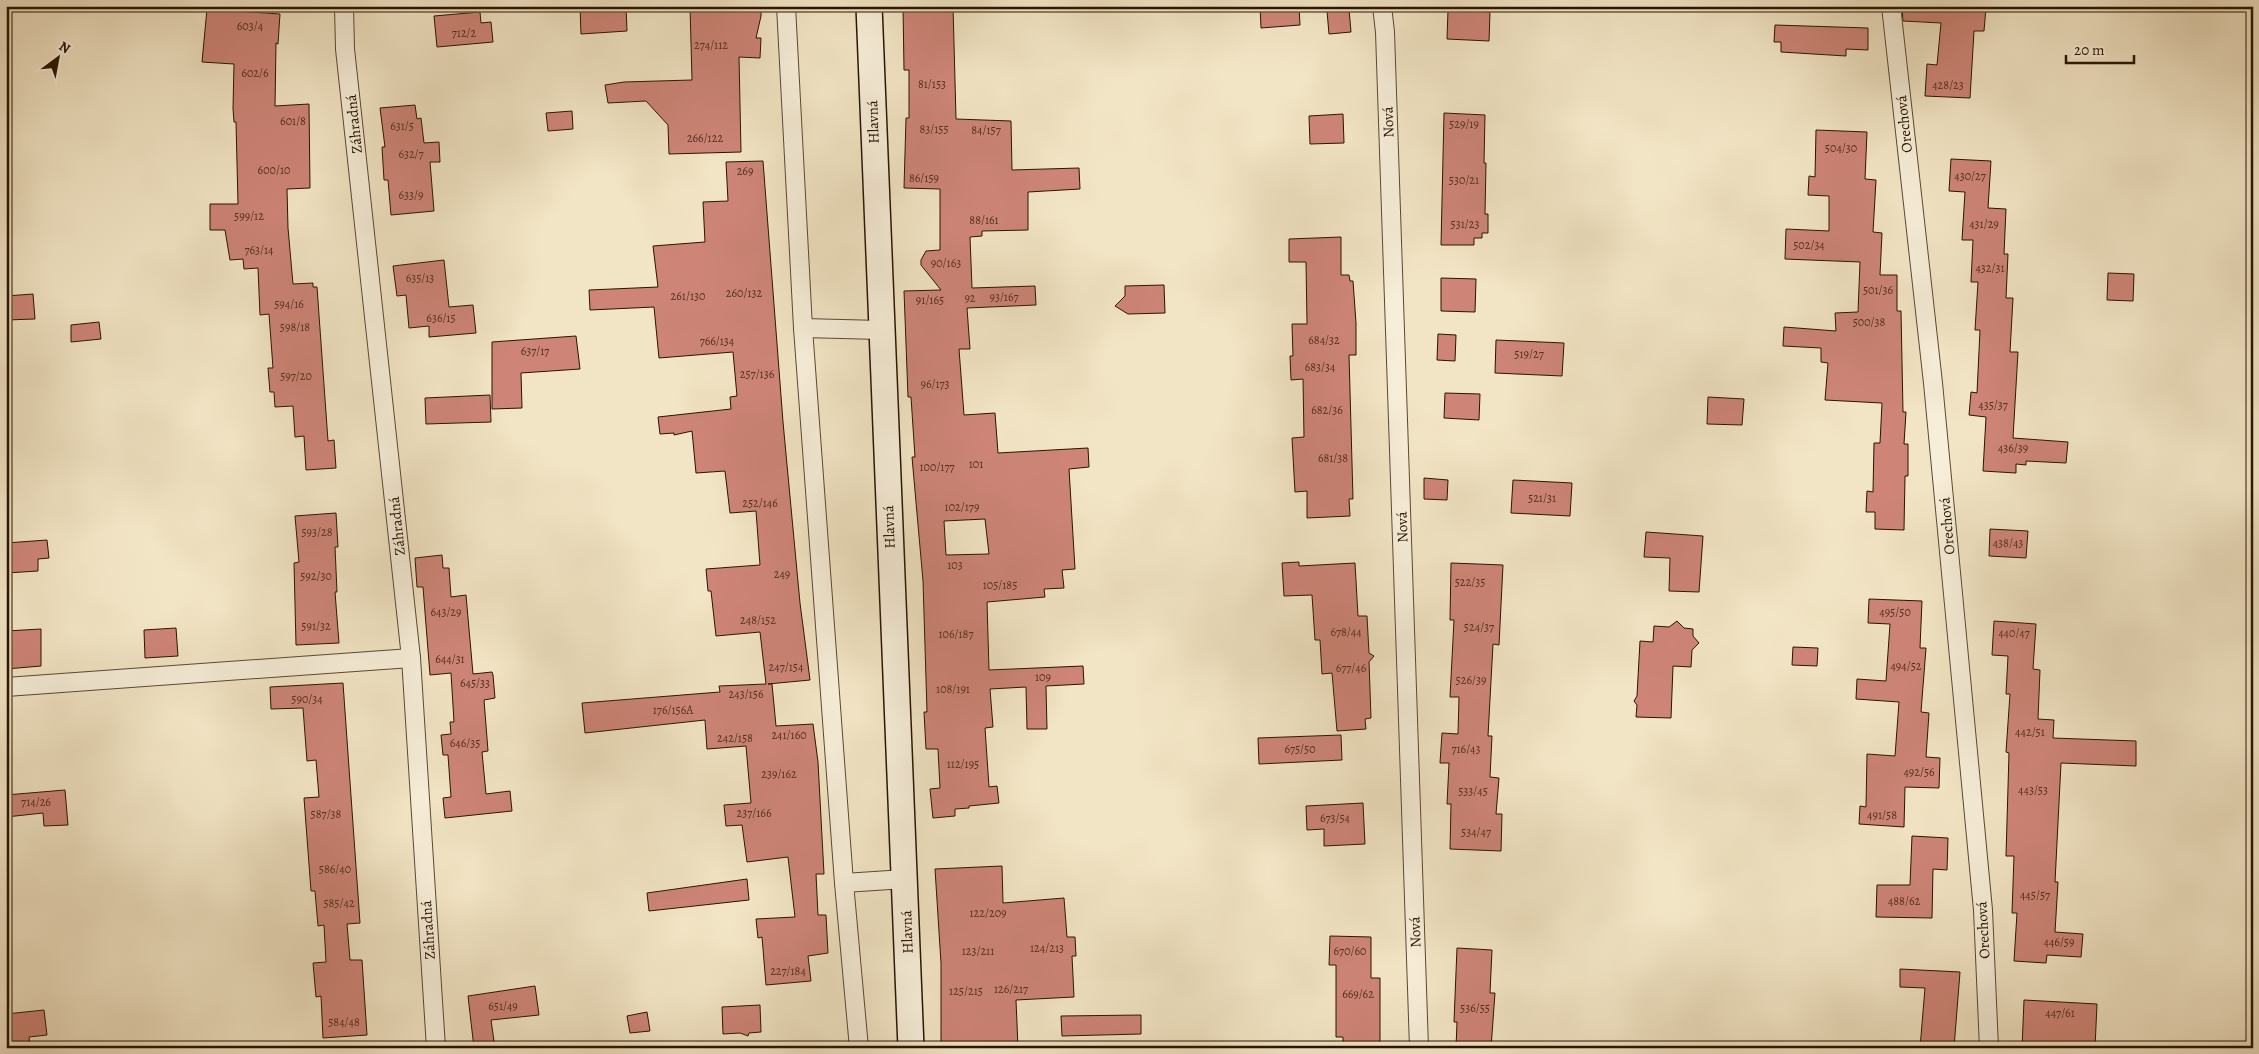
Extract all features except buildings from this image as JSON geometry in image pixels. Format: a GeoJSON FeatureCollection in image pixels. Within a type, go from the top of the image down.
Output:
{"type":"FeatureCollection","features":[{"type":"Feature","properties":{"kind":"main road","name":"Hlavná"},"geometry":{"type":"LineString","coordinates":[[869,6],[911,1048]]}},
{"type":"Feature","properties":{"kind":"street","name":"Záhradná"},"geometry":{"type":"LineString","coordinates":[[344,6],[346,49],[411,658],[436,1048]]}},
{"type":"Feature","properties":{"kind":"street"},"geometry":{"type":"LineString","coordinates":[[786,6],[803,328],[844,883],[859,1048]]}},
{"type":"Feature","properties":{"kind":"street","name":"Nová"},"geometry":{"type":"LineString","coordinates":[[1382,6],[1385,42],[1419,1048]]}},
{"type":"Feature","properties":{"kind":"street","name":"Orechová"},"geometry":{"type":"LineString","coordinates":[[1891,6],[1933,383],[1983,910],[1989,1048]]}},
{"type":"Feature","properties":{"kind":"street"},"geometry":{"type":"LineString","coordinates":[[803,328],[881,330]]}},
{"type":"Feature","properties":{"kind":"street"},"geometry":{"type":"LineString","coordinates":[[6,687],[411,658]]}},
{"type":"Feature","properties":{"kind":"street"},"geometry":{"type":"LineString","coordinates":[[844,883],[905,879]]}}]}
